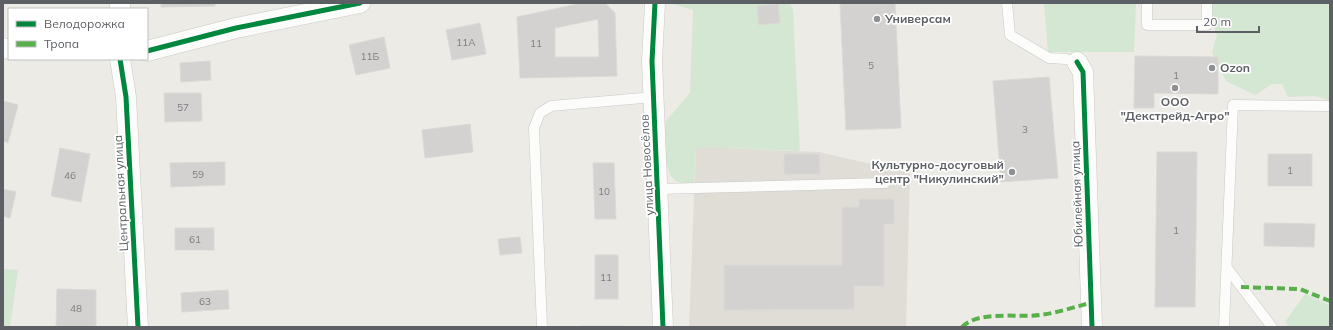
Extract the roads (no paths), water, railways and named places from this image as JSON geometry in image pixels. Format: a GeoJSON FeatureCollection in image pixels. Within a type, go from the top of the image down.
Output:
{"type":"FeatureCollection","features":[{"type":"Feature","properties":{"kind":"street"},"geometry":{"type":"LineString","coordinates":[[148,51],[236,28],[360,3]]}},
{"type":"Feature","properties":{"kind":"street","name":"улица Новосёлов"},"geometry":{"type":"LineString","coordinates":[[654,3],[652,61],[663,327]]}},
{"type":"Feature","properties":{"kind":"street","name":"Центральная улица"},"geometry":{"type":"LineString","coordinates":[[120,60],[126,97],[138,327]]}},
{"type":"Feature","properties":{"kind":"street","name":"Юбилейная улица"},"geometry":{"type":"LineString","coordinates":[[1077,62],[1083,72],[1092,327]]}},
{"type":"Feature","properties":{"kind":"lane"},"geometry":{"type":"LineString","coordinates":[[1007,3],[1010,35],[1050,58],[1066,59],[1077,62]]}},
{"type":"Feature","properties":{"kind":"lane"},"geometry":{"type":"LineString","coordinates":[[1147,3],[1147,25],[1207,26],[1207,3]]}},
{"type":"Feature","properties":{"kind":"lane"},"geometry":{"type":"LineString","coordinates":[[542,327],[534,128],[540,112],[551,106],[654,97]]}},
{"type":"Feature","properties":{"kind":"lane"},"geometry":{"type":"LineString","coordinates":[[1224,327],[1233,105],[1330,106]]}},
{"type":"Feature","properties":{"kind":"lane"},"geometry":{"type":"LineString","coordinates":[[658,189],[885,183]]}},
{"type":"Feature","properties":{"kind":"lane"},"geometry":{"type":"LineString","coordinates":[[1227,268],[1272,327]]}},
{"type":"Feature","properties":{"kind":"place","name":"Универсам"},"geometry":{"type":"Point","coordinates":[877,19]}},
{"type":"Feature","properties":{"kind":"place","name":"Ozon"},"geometry":{"type":"Point","coordinates":[1212,68]}},
{"type":"Feature","properties":{"kind":"place","name":"ООО \"Декстрейд-Агро\""},"geometry":{"type":"Point","coordinates":[1175,88]}},
{"type":"Feature","properties":{"kind":"place","name":"Культурно-досуговый центр \"Никулинский\""},"geometry":{"type":"Point","coordinates":[1012,172]}}]}
